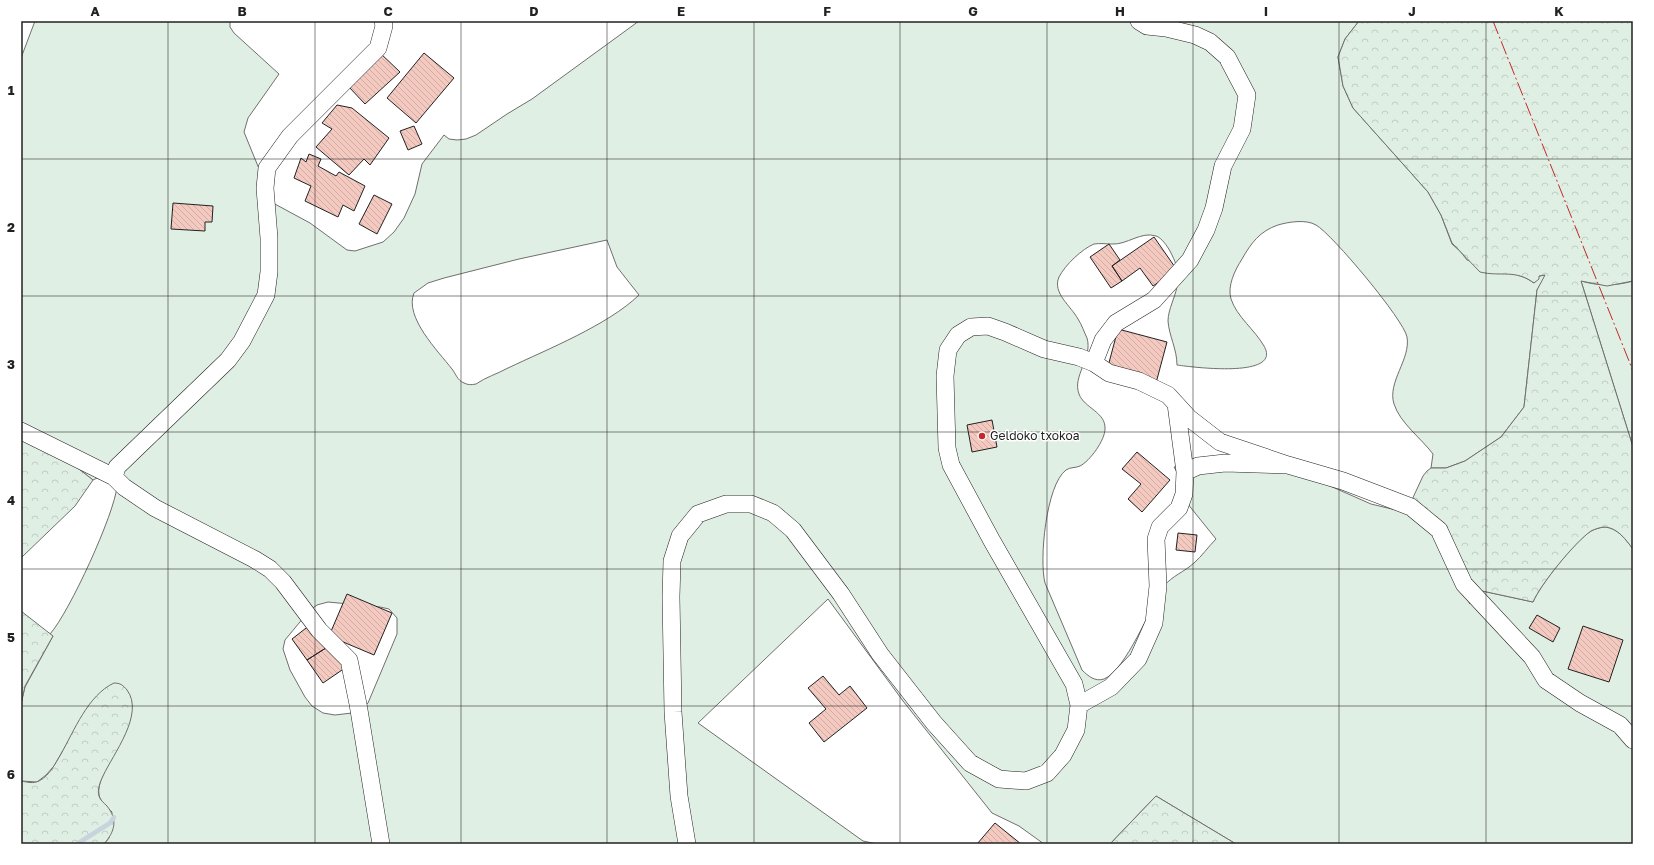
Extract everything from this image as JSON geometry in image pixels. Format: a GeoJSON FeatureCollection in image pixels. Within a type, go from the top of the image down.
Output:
{"type":"FeatureCollection","features":[{"type":"Feature","properties":{"kind":"street"},"geometry":{"type":"LineString","coordinates":[[114,477],[117,467],[228,360],[242,341],[266,295],[269,272],[269,238],[265,188],[267,168],[290,136],[370,58],[378,48],[382,37],[384,26],[383,21]]}},
{"type":"Feature","properties":{"kind":"street"},"geometry":{"type":"LineString","coordinates":[[1094,363],[1103,340],[1116,323],[1154,300],[1190,260],[1206,230],[1214,208],[1223,166],[1242,129],[1247,95],[1227,57],[1210,42],[1195,35],[1166,28],[1147,26],[1139,21]]}},
{"type":"Feature","properties":{"kind":"street"},"geometry":{"type":"LineString","coordinates":[[687,844],[679,796],[673,712],[671,597],[672,561],[680,536],[698,514],[726,504],[750,504],[773,513],[792,530],[841,594],[880,654],[934,723],[970,763],[999,779],[1026,780],[1047,773],[1063,755],[1076,730],[1080,705],[1074,684],[992,542],[951,465],[947,448],[945,376],[948,350],[958,335],[971,327],[988,326],[1044,349],[1079,357],[1094,363],[1109,373],[1139,381],[1168,394],[1189,418],[1220,442],[1288,465],[1343,481],[1411,507],[1438,530],[1464,584],[1532,657],[1546,680],[1620,725],[1633,740]]}},
{"type":"Feature","properties":{"kind":"street"},"geometry":{"type":"LineString","coordinates":[[1080,705],[1110,687],[1138,659],[1154,622],[1158,586],[1156,539],[1160,527],[1178,508],[1184,494],[1185,472],[1176,404]]}},
{"type":"Feature","properties":{"kind":"street"},"geometry":{"type":"LineString","coordinates":[[21,431],[114,477],[124,487],[155,508],[270,568],[284,582],[319,630],[349,660],[358,704],[381,844]]}},
{"type":"Feature","properties":{"kind":"street"},"geometry":{"type":"LineString","coordinates":[[1185,472],[1198,466],[1226,464],[1288,465]]}},
{"type":"Feature","properties":{"kind":"green space"},"geometry":{"type":"Polygon","coordinates":[[[35,21],[230,21],[230,27],[234,33],[279,74],[248,118],[244,132],[273,203],[310,223],[347,250],[355,251],[383,242],[394,232],[404,218],[415,194],[422,164],[444,135],[449,139],[457,140],[466,139],[476,135],[532,99],[639,21],[1359,21],[1345,39],[1338,57],[1343,86],[1353,108],[1428,192],[1441,215],[1452,244],[1467,260],[1515,274],[1534,283],[1539,276],[1546,275],[1537,290],[1524,407],[1501,437],[1465,461],[1446,468],[1431,468],[1433,454],[1401,418],[1394,404],[1394,387],[1406,354],[1407,337],[1403,328],[1381,296],[1351,260],[1337,244],[1312,223],[1297,222],[1278,225],[1261,234],[1245,253],[1232,278],[1230,289],[1231,299],[1237,312],[1264,346],[1266,356],[1260,363],[1249,367],[1233,369],[1199,368],[1177,365],[1176,353],[1168,321],[1169,312],[1177,289],[1178,271],[1174,258],[1160,238],[1145,235],[1118,244],[1094,244],[1079,253],[1062,272],[1059,277],[1058,288],[1063,299],[1075,314],[1087,338],[1087,353],[1078,380],[1079,394],[1085,403],[1102,418],[1105,429],[1100,444],[1088,460],[1080,466],[1066,470],[1059,478],[1053,491],[1049,506],[1044,541],[1043,572],[1045,583],[1082,670],[1095,679],[1104,679],[1121,664],[1164,586],[1171,579],[1194,563],[1216,539],[1187,503],[1181,479],[1174,467],[1206,459],[1248,463],[1321,482],[1371,504],[1425,517],[1470,603],[1473,589],[1533,602],[1543,585],[1559,564],[1584,536],[1591,531],[1600,528],[1610,528],[1618,532],[1633,549],[1633,844],[1236,844],[1156,796],[1110,844],[1044,844],[1019,826],[992,813],[903,701],[828,599],[698,723],[863,841],[877,844],[104,844],[109,838],[112,812],[104,804],[99,795],[99,786],[108,764],[127,727],[131,700],[94,700],[81,719],[54,766],[46,775],[37,782],[21,781],[21,704],[25,687],[53,636],[50,634],[68,606],[90,562],[108,518],[117,486],[97,478],[93,480],[21,424],[21,58],[35,21]],[[607,240],[519,259],[428,283],[414,293],[412,302],[418,323],[457,377],[464,383],[471,385],[476,384],[577,336],[611,316],[639,295],[617,267],[607,240]],[[328,602],[317,605],[309,611],[285,640],[283,649],[290,670],[305,697],[312,706],[323,713],[335,715],[352,713],[363,708],[368,703],[397,634],[397,618],[389,609],[328,602]]]}},
{"type":"Feature","properties":{"kind":"green space"},"geometry":{"type":"Polygon","coordinates":[[[1359,21],[1633,21],[1633,281],[1607,286],[1581,281],[1633,447],[1633,549],[1618,532],[1610,528],[1603,527],[1591,531],[1576,544],[1559,564],[1543,585],[1533,602],[1473,589],[1470,604],[1457,582],[1437,535],[1410,504],[1423,476],[1427,471],[1431,468],[1446,468],[1465,461],[1501,437],[1524,407],[1537,290],[1545,275],[1539,276],[1539,279],[1534,283],[1520,276],[1480,272],[1452,243],[1441,215],[1428,192],[1353,108],[1343,86],[1338,57],[1345,39],[1359,21]]]}},
{"type":"Feature","properties":{"kind":"green space"},"geometry":{"type":"Polygon","coordinates":[[[1581,281],[1607,285],[1633,281],[1633,447],[1581,281]]]}},
{"type":"Feature","properties":{"kind":"green space"},"geometry":{"type":"Polygon","coordinates":[[[21,424],[93,480],[75,506],[21,558],[21,424]]]}},
{"type":"Feature","properties":{"kind":"green space"},"geometry":{"type":"Polygon","coordinates":[[[21,611],[53,636],[25,686],[21,704],[21,611]]]}},
{"type":"Feature","properties":{"kind":"green space"},"geometry":{"type":"Polygon","coordinates":[[[114,683],[118,683],[127,690],[132,700],[132,710],[126,734],[103,776],[98,794],[113,816],[114,825],[111,835],[104,844],[21,844],[21,781],[39,781],[46,776],[61,754],[89,705],[97,696],[114,683]]]}},
{"type":"Feature","properties":{"kind":"green space"},"geometry":{"type":"Polygon","coordinates":[[[1156,796],[1236,844],[1110,844],[1156,796]]]}},
{"type":"Feature","properties":{"kind":"building"},"geometry":{"type":"Polygon","coordinates":[[[379,52],[400,72],[365,104],[348,86],[379,52]]]}},
{"type":"Feature","properties":{"kind":"building"},"geometry":{"type":"Polygon","coordinates":[[[424,53],[454,78],[416,123],[387,98],[424,53]]]}},
{"type":"Feature","properties":{"kind":"building"},"geometry":{"type":"Polygon","coordinates":[[[337,105],[352,108],[389,138],[370,165],[364,159],[349,175],[316,147],[332,129],[322,123],[337,105]]]}},
{"type":"Feature","properties":{"kind":"building"},"geometry":{"type":"Polygon","coordinates":[[[414,126],[422,144],[408,150],[400,131],[414,126]]]}},
{"type":"Feature","properties":{"kind":"building"},"geometry":{"type":"Polygon","coordinates":[[[309,154],[321,159],[318,166],[336,176],[339,172],[365,186],[354,211],[343,205],[338,217],[305,201],[311,186],[294,178],[301,158],[306,162],[309,154]]]}},
{"type":"Feature","properties":{"kind":"building"},"geometry":{"type":"Polygon","coordinates":[[[374,195],[392,204],[377,234],[359,224],[374,195]]]}},
{"type":"Feature","properties":{"kind":"building"},"geometry":{"type":"Polygon","coordinates":[[[173,203],[213,206],[212,222],[205,222],[205,231],[171,229],[173,203]]]}},
{"type":"Feature","properties":{"kind":"building"},"geometry":{"type":"Polygon","coordinates":[[[1154,237],[1177,270],[1153,286],[1140,268],[1122,281],[1112,266],[1154,237]]]}},
{"type":"Feature","properties":{"kind":"building"},"geometry":{"type":"Polygon","coordinates":[[[1109,244],[1120,260],[1112,266],[1122,281],[1111,288],[1090,257],[1109,244]]]}},
{"type":"Feature","properties":{"kind":"building"},"geometry":{"type":"Polygon","coordinates":[[[1118,329],[1167,342],[1156,383],[1107,370],[1118,329]]]}},
{"type":"Feature","properties":{"kind":"building","name":"Geldoko txokoa"},"geometry":{"type":"Polygon","coordinates":[[[992,420],[997,447],[972,452],[967,425],[992,420]]]}},
{"type":"Feature","properties":{"kind":"building"},"geometry":{"type":"Polygon","coordinates":[[[1137,452],[1170,480],[1142,512],[1128,499],[1141,484],[1122,469],[1137,452]]]}},
{"type":"Feature","properties":{"kind":"building"},"geometry":{"type":"Polygon","coordinates":[[[1178,533],[1197,535],[1195,552],[1176,550],[1178,533]]]}},
{"type":"Feature","properties":{"kind":"building"},"geometry":{"type":"Polygon","coordinates":[[[347,594],[392,613],[374,655],[329,636],[347,594]]]}},
{"type":"Feature","properties":{"kind":"building"},"geometry":{"type":"Polygon","coordinates":[[[1537,615],[1560,628],[1553,642],[1529,628],[1537,615]]]}},
{"type":"Feature","properties":{"kind":"building"},"geometry":{"type":"Polygon","coordinates":[[[310,625],[329,646],[307,660],[292,639],[310,625]]]}},
{"type":"Feature","properties":{"kind":"building"},"geometry":{"type":"Polygon","coordinates":[[[1583,626],[1623,640],[1609,682],[1568,669],[1583,626]]]}},
{"type":"Feature","properties":{"kind":"building"},"geometry":{"type":"Polygon","coordinates":[[[329,646],[345,668],[323,683],[307,660],[329,646]]]}},
{"type":"Feature","properties":{"kind":"building"},"geometry":{"type":"Polygon","coordinates":[[[823,676],[839,695],[850,686],[867,708],[824,742],[809,723],[826,709],[808,688],[823,676]]]}},
{"type":"Feature","properties":{"kind":"building"},"geometry":{"type":"Polygon","coordinates":[[[995,823],[1021,844],[977,844],[995,823]]]}},
{"type":"Feature","properties":{"kind":"waterway"},"geometry":{"type":"LineString","coordinates":[[77,844],[110,823],[114,817]]}},
{"type":"Feature","properties":{"kind":"power"},"geometry":{"type":"LineString","coordinates":[[1493,21],[1633,371]]}},
{"type":"Feature","properties":{"kind":"place","name":"Geldoko txokoa"},"geometry":{"type":"Point","coordinates":[982,436]}}]}
